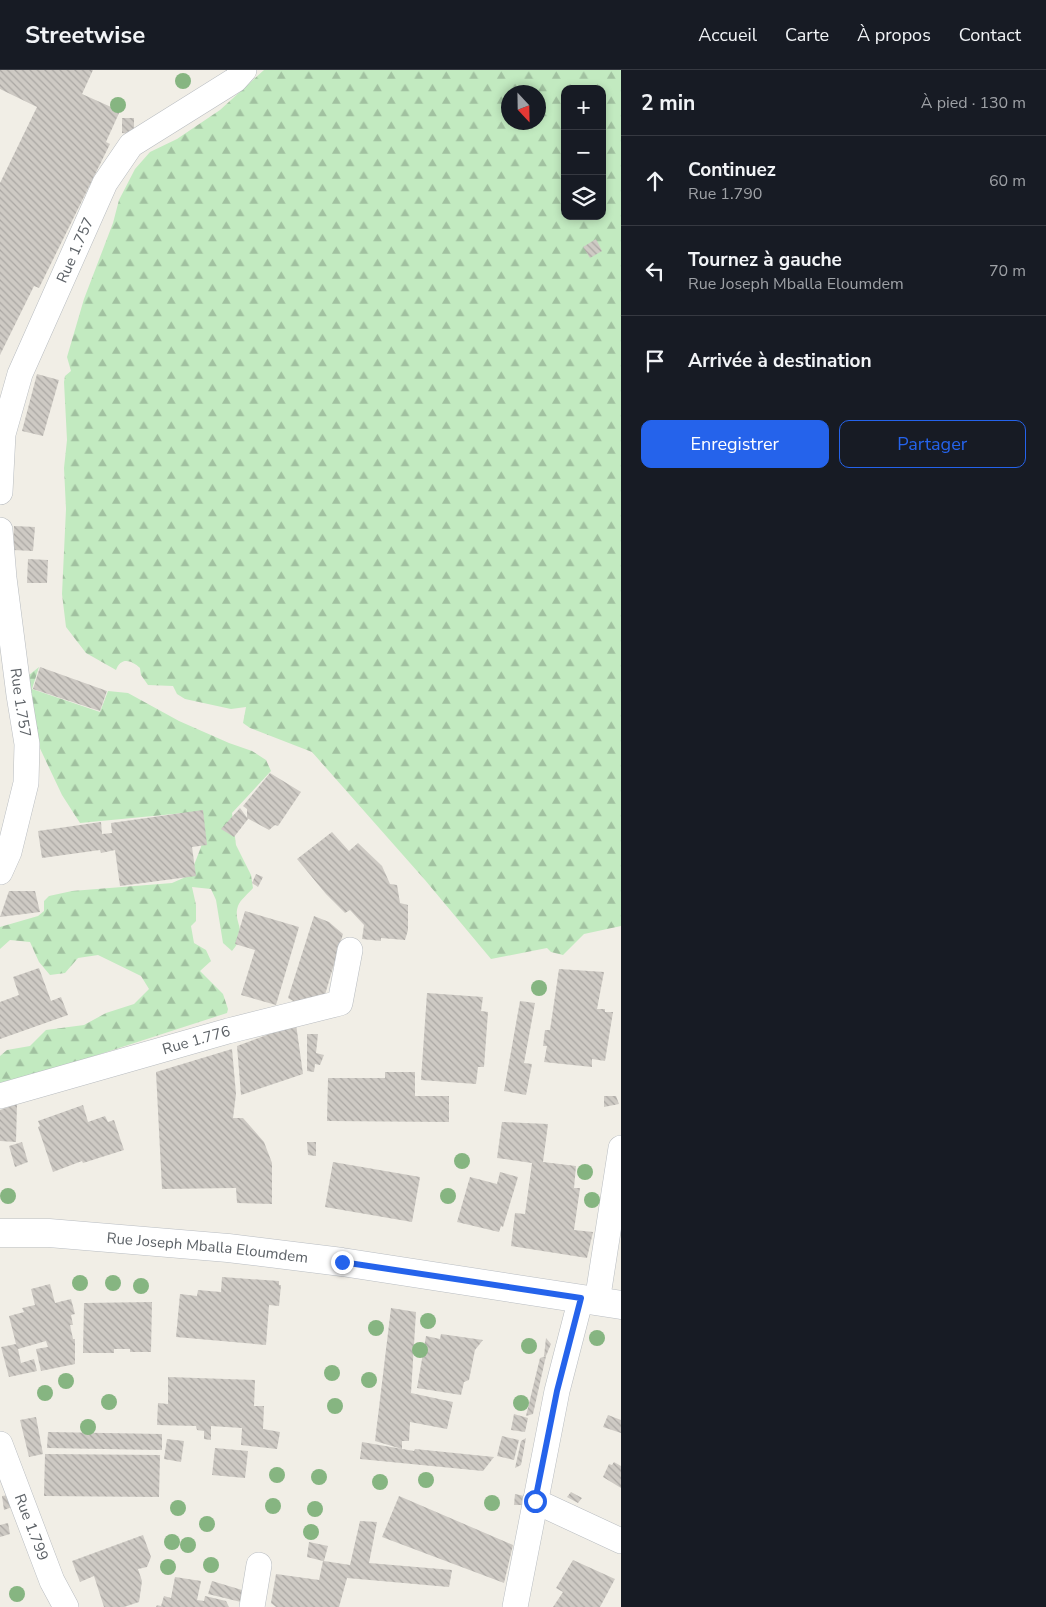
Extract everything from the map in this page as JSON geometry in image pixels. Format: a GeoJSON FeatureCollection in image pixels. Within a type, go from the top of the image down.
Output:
{"type":"FeatureCollection","features":[{"type":"Feature","properties":{"kind":"main road","name":"Rue Joseph Mballa Eloumdem"},"geometry":{"type":"LineString","coordinates":[[0,1233],[49,1232],[228,1248],[342,1262],[600,1302]]}},
{"type":"Feature","properties":{"kind":"street","name":"Rue 1.757"},"geometry":{"type":"LineString","coordinates":[[0,492],[3,434],[20,374],[105,183],[131,145],[235,80],[244,70]]}},
{"type":"Feature","properties":{"kind":"street","name":"Rue 1.757"},"geometry":{"type":"LineString","coordinates":[[0,530],[4,578],[27,744],[26,783],[9,852],[0,872]]}},
{"type":"Feature","properties":{"kind":"street","name":"Rue 1.776"},"geometry":{"type":"LineString","coordinates":[[0,1096],[228,1032],[340,1003],[350,950]]}},
{"type":"Feature","properties":{"kind":"street"},"geometry":{"type":"LineString","coordinates":[[515,1607],[557,1391],[600,1302],[621,1148]]}},
{"type":"Feature","properties":{"kind":"street","name":"Rue 1.799"},"geometry":{"type":"LineString","coordinates":[[0,1444],[52,1581],[66,1607]]}},
{"type":"Feature","properties":{"kind":"street"},"geometry":{"type":"LineString","coordinates":[[535,1501],[621,1541]]}},
{"type":"Feature","properties":{"kind":"street"},"geometry":{"type":"LineString","coordinates":[[252,1607],[258,1565]]}},
{"type":"Feature","properties":{"kind":"green space"},"geometry":{"type":"Polygon","coordinates":[[[264,70],[621,70],[621,926],[584,934],[563,955],[551,952],[547,948],[491,959],[425,880],[312,752],[250,728],[243,723],[246,707],[231,709],[185,699],[177,694],[173,686],[148,685],[141,675],[140,668],[130,662],[121,663],[116,670],[86,653],[66,627],[62,594],[66,509],[64,468],[67,440],[64,382],[65,376],[71,371],[67,357],[84,299],[113,223],[119,200],[135,169],[150,152],[177,139],[220,110],[264,70]]]}},
{"type":"Feature","properties":{"kind":"green space"},"geometry":{"type":"Polygon","coordinates":[[[39,667],[32,689],[100,712],[108,691],[128,693],[179,721],[252,751],[266,760],[271,771],[232,813],[236,845],[251,875],[253,888],[238,906],[237,918],[240,938],[232,951],[223,943],[216,900],[211,889],[192,887],[196,905],[196,921],[191,926],[194,943],[206,950],[211,961],[200,971],[223,994],[228,1009],[227,1013],[85,1059],[0,1084],[0,1056],[7,1050],[30,1046],[46,1030],[84,1025],[106,1013],[134,1004],[149,989],[141,976],[98,955],[78,958],[65,973],[50,975],[39,962],[30,942],[10,940],[0,949],[0,927],[38,916],[44,911],[44,901],[49,896],[72,891],[172,883],[188,876],[201,847],[204,824],[184,813],[80,823],[62,795],[36,740],[29,675],[39,667]]]}},
{"type":"Feature","properties":{"kind":"building"},"geometry":{"type":"Polygon","coordinates":[[[0,70],[93,70],[82,94],[120,111],[106,142],[110,144],[39,288],[34,286],[0,355],[0,183],[37,107],[0,89],[0,70]]]}},
{"type":"Feature","properties":{"kind":"building"},"geometry":{"type":"Polygon","coordinates":[[[122,118],[134,118],[134,134],[122,133],[122,118]]]}},
{"type":"Feature","properties":{"kind":"building"},"geometry":{"type":"Polygon","coordinates":[[[596,239],[602,251],[590,258],[583,247],[596,239]]]}},
{"type":"Feature","properties":{"kind":"building"},"geometry":{"type":"Polygon","coordinates":[[[37,374],[59,380],[43,436],[22,431],[37,374]]]}},
{"type":"Feature","properties":{"kind":"building"},"geometry":{"type":"Polygon","coordinates":[[[14,526],[35,527],[33,551],[13,550],[14,526]]]}},
{"type":"Feature","properties":{"kind":"building"},"geometry":{"type":"Polygon","coordinates":[[[28,559],[48,560],[47,583],[27,583],[28,559]]]}},
{"type":"Feature","properties":{"kind":"building"},"geometry":{"type":"Polygon","coordinates":[[[40,667],[107,691],[100,711],[33,689],[40,667]]]}},
{"type":"Feature","properties":{"kind":"building"},"geometry":{"type":"Polygon","coordinates":[[[270,773],[301,792],[278,826],[275,825],[269,830],[247,818],[247,809],[243,806],[270,773]]]}},
{"type":"Feature","properties":{"kind":"building"},"geometry":{"type":"Polygon","coordinates":[[[240,808],[248,819],[234,837],[221,829],[240,808]]]}},
{"type":"Feature","properties":{"kind":"building"},"geometry":{"type":"Polygon","coordinates":[[[203,810],[207,845],[192,847],[196,876],[120,886],[115,850],[101,853],[100,850],[42,858],[38,831],[101,822],[102,834],[112,833],[111,823],[203,810]]]}},
{"type":"Feature","properties":{"kind":"building"},"geometry":{"type":"Polygon","coordinates":[[[332,832],[349,851],[358,843],[382,866],[390,884],[397,885],[400,903],[408,905],[408,930],[405,940],[381,938],[381,941],[362,939],[364,925],[350,910],[345,913],[326,894],[297,859],[332,832]]]}},
{"type":"Feature","properties":{"kind":"building"},"geometry":{"type":"Polygon","coordinates":[[[256,874],[263,877],[258,887],[252,883],[256,874]]]}},
{"type":"Feature","properties":{"kind":"building"},"geometry":{"type":"Polygon","coordinates":[[[9,891],[35,891],[40,912],[0,917],[9,891]]]}},
{"type":"Feature","properties":{"kind":"building"},"geometry":{"type":"Polygon","coordinates":[[[245,911],[299,927],[276,1005],[241,995],[255,950],[235,944],[245,911]]]}},
{"type":"Feature","properties":{"kind":"building"},"geometry":{"type":"Polygon","coordinates":[[[314,916],[329,922],[343,934],[324,998],[302,1006],[288,998],[314,916]]]}},
{"type":"Feature","properties":{"kind":"building"},"geometry":{"type":"Polygon","coordinates":[[[39,968],[51,1001],[61,997],[68,1015],[0,1039],[0,1002],[19,995],[13,977],[39,968]]]}},
{"type":"Feature","properties":{"kind":"building"},"geometry":{"type":"Polygon","coordinates":[[[559,969],[604,972],[597,1009],[613,1012],[605,1061],[592,1059],[592,1067],[544,1062],[547,1046],[543,1046],[545,1030],[550,1030],[559,969]]]}},
{"type":"Feature","properties":{"kind":"building"},"geometry":{"type":"Polygon","coordinates":[[[427,993],[483,997],[481,1011],[488,1012],[484,1067],[478,1067],[476,1084],[421,1080],[427,993]]]}},
{"type":"Feature","properties":{"kind":"building"},"geometry":{"type":"Polygon","coordinates":[[[520,1001],[535,1003],[524,1063],[532,1064],[526,1095],[504,1091],[520,1001]]]}},
{"type":"Feature","properties":{"kind":"building"},"geometry":{"type":"Polygon","coordinates":[[[296,1024],[303,1074],[241,1095],[237,1046],[296,1024]]]}},
{"type":"Feature","properties":{"kind":"building"},"geometry":{"type":"Polygon","coordinates":[[[307,1034],[318,1034],[316,1053],[324,1055],[320,1065],[315,1064],[314,1072],[307,1071],[307,1034]]]}},
{"type":"Feature","properties":{"kind":"building"},"geometry":{"type":"Polygon","coordinates":[[[232,1049],[236,1094],[233,1118],[243,1118],[264,1142],[272,1163],[272,1204],[237,1203],[236,1188],[162,1189],[156,1072],[232,1049]]]}},
{"type":"Feature","properties":{"kind":"building"},"geometry":{"type":"Polygon","coordinates":[[[385,1072],[415,1072],[415,1096],[449,1096],[449,1122],[327,1121],[328,1078],[385,1078],[385,1072]]]}},
{"type":"Feature","properties":{"kind":"building"},"geometry":{"type":"Polygon","coordinates":[[[604,1096],[616,1096],[619,1104],[604,1107],[604,1096]]]}},
{"type":"Feature","properties":{"kind":"building"},"geometry":{"type":"Polygon","coordinates":[[[17,1104],[16,1142],[0,1141],[0,1110],[17,1104]]]}},
{"type":"Feature","properties":{"kind":"building"},"geometry":{"type":"Polygon","coordinates":[[[83,1105],[88,1122],[105,1116],[108,1122],[114,1120],[124,1150],[83,1163],[82,1161],[53,1172],[38,1127],[40,1126],[38,1121],[83,1105]]]}},
{"type":"Feature","properties":{"kind":"building"},"geometry":{"type":"Polygon","coordinates":[[[502,1122],[548,1124],[543,1162],[576,1166],[574,1188],[580,1188],[574,1230],[593,1232],[587,1258],[511,1246],[515,1213],[525,1214],[532,1163],[497,1158],[502,1122]]]}},
{"type":"Feature","properties":{"kind":"building"},"geometry":{"type":"Polygon","coordinates":[[[22,1142],[28,1162],[15,1167],[9,1146],[22,1142]]]}},
{"type":"Feature","properties":{"kind":"building"},"geometry":{"type":"Polygon","coordinates":[[[307,1142],[316,1142],[316,1156],[308,1155],[307,1142]]]}},
{"type":"Feature","properties":{"kind":"building"},"geometry":{"type":"Polygon","coordinates":[[[333,1162],[420,1177],[412,1222],[325,1207],[333,1162]]]}},
{"type":"Feature","properties":{"kind":"building"},"geometry":{"type":"Polygon","coordinates":[[[500,1172],[518,1177],[503,1227],[501,1226],[499,1232],[457,1222],[470,1177],[497,1184],[500,1172]]]}},
{"type":"Feature","properties":{"kind":"building"},"geometry":{"type":"Polygon","coordinates":[[[222,1277],[279,1281],[279,1285],[281,1285],[279,1306],[269,1305],[266,1345],[176,1337],[180,1294],[197,1296],[198,1290],[221,1292],[222,1277]]]}},
{"type":"Feature","properties":{"kind":"building"},"geometry":{"type":"Polygon","coordinates":[[[50,1284],[55,1303],[71,1299],[75,1314],[71,1315],[73,1325],[70,1325],[73,1339],[75,1339],[75,1364],[41,1371],[36,1349],[48,1347],[46,1341],[18,1349],[21,1363],[34,1359],[37,1371],[9,1377],[1,1347],[16,1344],[9,1316],[24,1312],[22,1308],[35,1305],[31,1289],[50,1284]]]}},
{"type":"Feature","properties":{"kind":"building"},"geometry":{"type":"Polygon","coordinates":[[[152,1302],[151,1352],[130,1352],[130,1349],[114,1349],[114,1353],[83,1353],[84,1303],[152,1302]]]}},
{"type":"Feature","properties":{"kind":"building"},"geometry":{"type":"Polygon","coordinates":[[[391,1308],[416,1312],[411,1393],[453,1402],[447,1429],[410,1422],[409,1441],[402,1441],[402,1449],[375,1441],[391,1308]]]}},
{"type":"Feature","properties":{"kind":"building"},"geometry":{"type":"Polygon","coordinates":[[[441,1334],[483,1340],[475,1350],[469,1380],[464,1382],[461,1395],[417,1388],[426,1336],[440,1339],[441,1334]]]}},
{"type":"Feature","properties":{"kind":"building"},"geometry":{"type":"Polygon","coordinates":[[[546,1338],[551,1344],[546,1356],[544,1356],[546,1338]]]}},
{"type":"Feature","properties":{"kind":"building"},"geometry":{"type":"Polygon","coordinates":[[[546,1356],[533,1414],[526,1416],[540,1358],[546,1356]]]}},
{"type":"Feature","properties":{"kind":"building"},"geometry":{"type":"Polygon","coordinates":[[[168,1377],[255,1380],[254,1406],[264,1406],[263,1429],[280,1432],[277,1449],[241,1445],[242,1428],[211,1426],[211,1440],[204,1439],[204,1431],[197,1430],[196,1426],[157,1425],[158,1403],[168,1404],[168,1377]]]}},
{"type":"Feature","properties":{"kind":"building"},"geometry":{"type":"Polygon","coordinates":[[[514,1414],[528,1418],[525,1432],[511,1430],[514,1414]]]}},
{"type":"Feature","properties":{"kind":"building"},"geometry":{"type":"Polygon","coordinates":[[[608,1415],[621,1420],[621,1433],[603,1427],[608,1415]]]}},
{"type":"Feature","properties":{"kind":"building"},"geometry":{"type":"Polygon","coordinates":[[[36,1417],[43,1454],[29,1457],[20,1420],[36,1417]]]}},
{"type":"Feature","properties":{"kind":"building"},"geometry":{"type":"Polygon","coordinates":[[[48,1432],[162,1434],[162,1450],[47,1448],[48,1432]]]}},
{"type":"Feature","properties":{"kind":"building"},"geometry":{"type":"Polygon","coordinates":[[[502,1436],[519,1440],[514,1460],[497,1456],[502,1436]]]}},
{"type":"Feature","properties":{"kind":"building"},"geometry":{"type":"Polygon","coordinates":[[[526,1438],[521,1465],[515,1468],[521,1441],[526,1438]]]}},
{"type":"Feature","properties":{"kind":"building"},"geometry":{"type":"Polygon","coordinates":[[[167,1439],[184,1441],[181,1462],[164,1459],[167,1439]]]}},
{"type":"Feature","properties":{"kind":"building"},"geometry":{"type":"Polygon","coordinates":[[[362,1442],[414,1451],[415,1449],[494,1457],[483,1471],[360,1459],[362,1442]]]}},
{"type":"Feature","properties":{"kind":"building"},"geometry":{"type":"Polygon","coordinates":[[[215,1448],[248,1451],[245,1478],[212,1475],[215,1448]]]}},
{"type":"Feature","properties":{"kind":"building"},"geometry":{"type":"Polygon","coordinates":[[[45,1454],[160,1455],[159,1497],[44,1496],[45,1454]]]}},
{"type":"Feature","properties":{"kind":"building"},"geometry":{"type":"Polygon","coordinates":[[[614,1462],[621,1466],[621,1488],[603,1477],[609,1464],[612,1465],[614,1462]]]}},
{"type":"Feature","properties":{"kind":"building"},"geometry":{"type":"Polygon","coordinates":[[[571,1492],[582,1498],[578,1503],[567,1497],[571,1492]]]}},
{"type":"Feature","properties":{"kind":"building"},"geometry":{"type":"Polygon","coordinates":[[[515,1494],[524,1496],[522,1505],[514,1505],[515,1494]]]}},
{"type":"Feature","properties":{"kind":"building"},"geometry":{"type":"Polygon","coordinates":[[[9,1495],[12,1507],[4,1510],[2,1496],[9,1495]]]}},
{"type":"Feature","properties":{"kind":"building"},"geometry":{"type":"Polygon","coordinates":[[[399,1496],[513,1545],[504,1583],[382,1537],[399,1496]]]}},
{"type":"Feature","properties":{"kind":"building"},"geometry":{"type":"Polygon","coordinates":[[[360,1521],[377,1522],[369,1563],[452,1570],[449,1587],[347,1578],[339,1607],[276,1607],[271,1603],[276,1574],[319,1580],[323,1561],[307,1557],[309,1542],[328,1546],[324,1561],[350,1565],[360,1521]]]}},
{"type":"Feature","properties":{"kind":"building"},"geometry":{"type":"Polygon","coordinates":[[[8,1523],[10,1534],[0,1537],[0,1525],[8,1523]]]}},
{"type":"Feature","properties":{"kind":"building"},"geometry":{"type":"Polygon","coordinates":[[[143,1535],[151,1557],[147,1567],[138,1569],[142,1581],[139,1602],[124,1607],[104,1607],[94,1576],[80,1582],[72,1561],[143,1535]]]}},
{"type":"Feature","properties":{"kind":"building"},"geometry":{"type":"Polygon","coordinates":[[[573,1560],[615,1579],[600,1607],[553,1607],[563,1592],[556,1588],[573,1560]]]}},
{"type":"Feature","properties":{"kind":"building"},"geometry":{"type":"Polygon","coordinates":[[[175,1577],[201,1581],[197,1600],[204,1601],[205,1596],[226,1601],[229,1607],[156,1607],[157,1605],[161,1606],[164,1596],[171,1598],[175,1577]]]}},
{"type":"Feature","properties":{"kind":"building"},"geometry":{"type":"Polygon","coordinates":[[[212,1581],[242,1590],[245,1603],[208,1594],[212,1581]]]}},
{"type":"Feature","properties":{"kind":"route"},"geometry":{"type":"LineString","coordinates":[[342,1262],[581,1298],[557,1391],[535,1501]]}}]}
